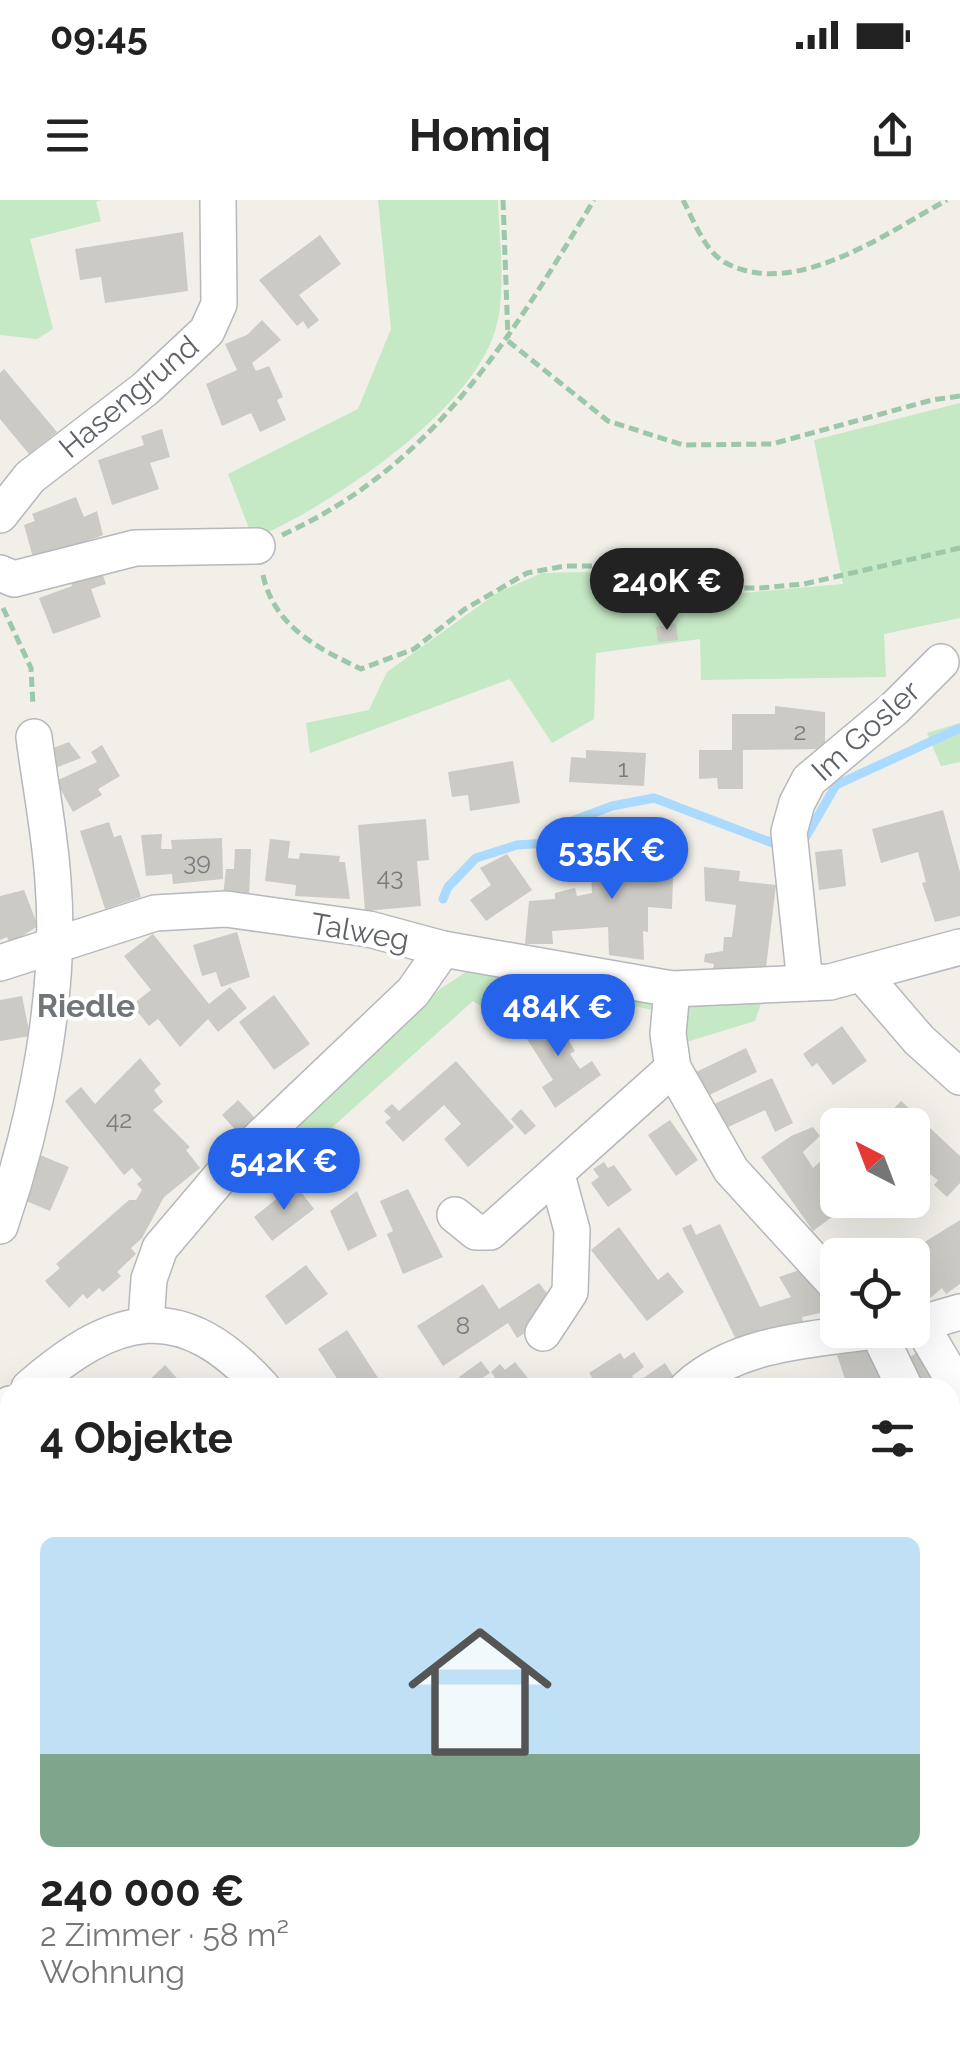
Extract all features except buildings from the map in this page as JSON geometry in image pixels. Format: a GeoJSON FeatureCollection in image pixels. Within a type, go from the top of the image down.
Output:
{"type":"FeatureCollection","features":[{"type":"Feature","properties":{"kind":"street","name":"Hasengrund"},"geometry":{"type":"LineString","coordinates":[[0,515],[30,477],[145,389],[207,332],[219,304],[218,200]]}},
{"type":"Feature","properties":{"kind":"street"},"geometry":{"type":"LineString","coordinates":[[0,573],[14,578],[135,548],[258,546]]}},
{"type":"Feature","properties":{"kind":"street","name":"Im Gosler"},"geometry":{"type":"LineString","coordinates":[[805,982],[789,832],[797,803],[820,770],[895,708],[941,662]]}},
{"type":"Feature","properties":{"kind":"street"},"geometry":{"type":"LineString","coordinates":[[0,1226],[36,1101],[54,946],[54,882],[34,737]]}},
{"type":"Feature","properties":{"kind":"street","name":"Talweg"},"geometry":{"type":"LineString","coordinates":[[0,963],[155,913],[226,909],[369,929],[444,949],[672,989],[863,975],[960,947]]}},
{"type":"Feature","properties":{"kind":"street"},"geometry":{"type":"LineString","coordinates":[[146,1322],[149,1279],[160,1248],[227,1170],[412,992],[444,949]]}},
{"type":"Feature","properties":{"kind":"street"},"geometry":{"type":"LineString","coordinates":[[863,975],[919,1040],[960,1077]]}},
{"type":"Feature","properties":{"kind":"street"},"geometry":{"type":"LineString","coordinates":[[672,989],[668,1034],[673,1068],[731,1170],[820,1268]]}},
{"type":"Feature","properties":{"kind":"street"},"geometry":{"type":"LineString","coordinates":[[455,1215],[476,1232],[490,1232],[557,1176],[673,1068]]}},
{"type":"Feature","properties":{"kind":"street"},"geometry":{"type":"LineString","coordinates":[[544,1334],[570,1292],[572,1230],[557,1176]]}},
{"type":"Feature","properties":{"kind":"street"},"geometry":{"type":"LineString","coordinates":[[930,1322],[960,1312]]}},
{"type":"Feature","properties":{"kind":"street"},"geometry":{"type":"LineString","coordinates":[[40,1378],[59,1361],[100,1337],[146,1322],[201,1334],[252,1378]]}},
{"type":"Feature","properties":{"kind":"street"},"geometry":{"type":"LineString","coordinates":[[698,1378],[736,1356],[820,1341]]}},
{"type":"Feature","properties":{"kind":"street"},"geometry":{"type":"LineString","coordinates":[[930,1345],[952,1378]]}},
{"type":"Feature","properties":{"kind":"street"},"geometry":{"type":"LineString","coordinates":[[887,1348],[901,1378]]}},
{"type":"Feature","properties":{"kind":"path"},"geometry":{"type":"LineString","coordinates":[[503,200],[508,341],[608,421],[683,445],[772,444],[932,400],[960,396]]}},
{"type":"Feature","properties":{"kind":"path"},"geometry":{"type":"LineString","coordinates":[[594,200],[508,341],[456,408],[392,468],[316,520],[258,546],[267,593],[284,621],[324,652],[361,669],[414,649],[465,608],[527,573],[565,566],[618,566],[712,588],[760,588],[804,584],[960,548]]}},
{"type":"Feature","properties":{"kind":"path"},"geometry":{"type":"LineString","coordinates":[[684,200],[702,239],[725,263],[786,272],[821,268],[947,200]]}},
{"type":"Feature","properties":{"kind":"path"},"geometry":{"type":"LineString","coordinates":[[0,602],[31,668],[34,737]]}},
{"type":"Feature","properties":{"kind":"green space"},"geometry":{"type":"Polygon","coordinates":[[[0,200],[101,200],[96,202],[101,221],[30,239],[53,329],[37,339],[0,335],[0,200]]]}},
{"type":"Feature","properties":{"kind":"green space"},"geometry":{"type":"Polygon","coordinates":[[[378,200],[498,200],[501,283],[495,331],[481,362],[457,394],[393,454],[319,505],[253,539],[228,474],[358,409],[391,329],[378,200]]]}},
{"type":"Feature","properties":{"kind":"green space"},"geometry":{"type":"Polygon","coordinates":[[[960,403],[960,618],[884,634],[886,677],[701,680],[700,639],[596,653],[594,719],[552,743],[510,679],[310,753],[306,723],[369,710],[387,672],[497,593],[542,573],[587,572],[732,594],[843,584],[814,440],[960,403]]]}},
{"type":"Feature","properties":{"kind":"green space"},"geometry":{"type":"Polygon","coordinates":[[[960,723],[960,762],[941,766],[927,733],[960,723]]]}},
{"type":"Feature","properties":{"kind":"green space"},"geometry":{"type":"Polygon","coordinates":[[[470,969],[660,990],[662,1012],[558,990],[529,993],[494,1015],[473,1001],[328,1131],[309,1134],[293,1128],[439,990],[470,969]]]}},
{"type":"Feature","properties":{"kind":"green space"},"geometry":{"type":"Polygon","coordinates":[[[693,1001],[761,1003],[755,1021],[680,1044],[683,1017],[693,1001]]]}},
{"type":"Feature","properties":{"kind":"waterway"},"geometry":{"type":"LineString","coordinates":[[804,840],[836,785],[960,728]]}},
{"type":"Feature","properties":{"kind":"waterway"},"geometry":{"type":"LineString","coordinates":[[443,899],[448,887],[476,858],[517,845],[547,843],[572,821],[612,806],[654,798],[778,845]]}},
{"type":"Feature","properties":{"kind":"district","name":"Riedle"},"geometry":{"type":"Point","coordinates":[86,1006]}}]}
